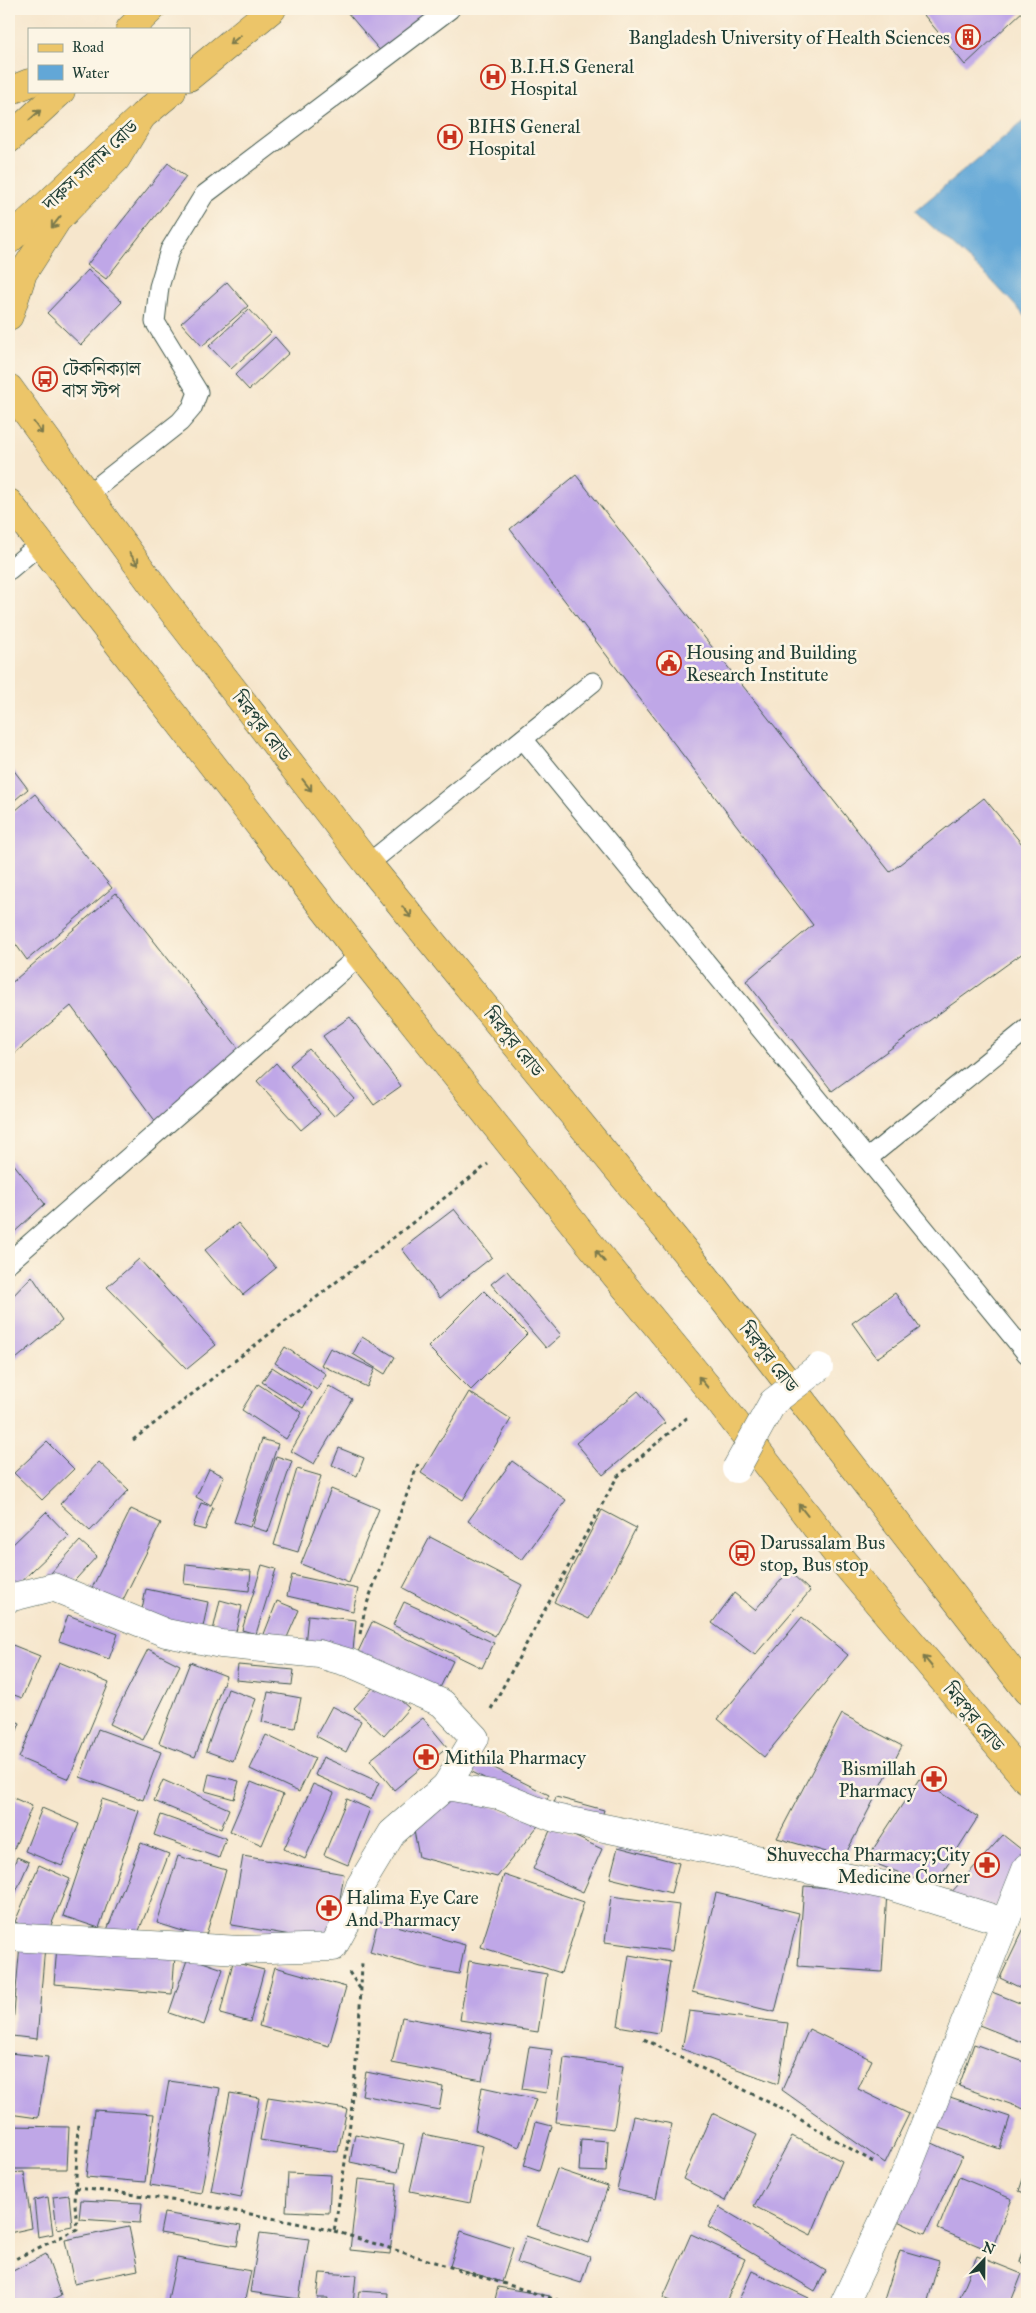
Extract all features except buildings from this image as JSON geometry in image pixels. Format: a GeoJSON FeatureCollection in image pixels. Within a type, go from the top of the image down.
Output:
{"type":"FeatureCollection","features":[{"type":"Feature","properties":{"kind":"main road"},"geometry":{"type":"LineString","coordinates":[[131,28],[151,9]]}},
{"type":"Feature","properties":{"kind":"main road"},"geometry":{"type":"LineString","coordinates":[[190,76],[272,9]]}},
{"type":"Feature","properties":{"kind":"main road"},"geometry":{"type":"LineString","coordinates":[[9,91],[28,83]]}},
{"type":"Feature","properties":{"kind":"main road"},"geometry":{"type":"LineString","coordinates":[[9,139],[60,92]]}},
{"type":"Feature","properties":{"kind":"main road","name":"দারুস সালাম রোড"},"geometry":{"type":"LineString","coordinates":[[9,240],[142,116],[171,92]]}},
{"type":"Feature","properties":{"kind":"main road"},"geometry":{"type":"LineString","coordinates":[[9,316],[23,273],[52,228],[116,159],[142,116]]}},
{"type":"Feature","properties":{"kind":"main road","name":"মিরপুর রোড"},"geometry":{"type":"LineString","coordinates":[[10,387],[160,595],[368,864],[705,1276],[1027,1691]]}},
{"type":"Feature","properties":{"kind":"main road","name":"মিরপুর রোড"},"geometry":{"type":"LineString","coordinates":[[9,503],[360,955],[588,1243],[714,1395],[836,1553],[1027,1780]]}},
{"type":"Feature","properties":{"kind":"street"},"geometry":{"type":"LineString","coordinates":[[736,1469],[773,1402],[819,1367]]}},
{"type":"Feature","properties":{"kind":"street"},"geometry":{"type":"LineString","coordinates":[[9,1598],[53,1587],[166,1632],[221,1644],[319,1654],[350,1663],[442,1703],[475,1738],[446,1786],[392,1833],[360,1886],[350,1916],[334,1947],[240,1950],[9,1936]]}},
{"type":"Feature","properties":{"kind":"street"},"geometry":{"type":"LineString","coordinates":[[446,1786],[498,1795],[555,1818],[889,1886],[1005,1922]]}},
{"type":"Feature","properties":{"kind":"street"},"geometry":{"type":"LineString","coordinates":[[844,2304],[903,2179],[1027,1867]]}},
{"type":"Feature","properties":{"kind":"lane"},"geometry":{"type":"LineString","coordinates":[[87,495],[180,422],[192,408],[198,392],[155,322],[159,287],[170,250],[204,195],[450,9]]}},
{"type":"Feature","properties":{"kind":"lane"},"geometry":{"type":"LineString","coordinates":[[9,570],[40,544]]}},
{"type":"Feature","properties":{"kind":"lane"},"geometry":{"type":"LineString","coordinates":[[368,864],[593,682]]}},
{"type":"Feature","properties":{"kind":"lane"},"geometry":{"type":"LineString","coordinates":[[523,739],[1027,1354]]}},
{"type":"Feature","properties":{"kind":"lane"},"geometry":{"type":"LineString","coordinates":[[9,1262],[360,955]]}},
{"type":"Feature","properties":{"kind":"lane"},"geometry":{"type":"LineString","coordinates":[[867,1159],[1027,1029]]}},
{"type":"Feature","properties":{"kind":"path"},"geometry":{"type":"LineString","coordinates":[[133,1440],[512,1146]]}},
{"type":"Feature","properties":{"kind":"path"},"geometry":{"type":"LineString","coordinates":[[475,1738],[617,1477],[714,1395]]}},
{"type":"Feature","properties":{"kind":"path"},"geometry":{"type":"LineString","coordinates":[[350,1663],[360,1636],[365,1609],[418,1464]]}},
{"type":"Feature","properties":{"kind":"path"},"geometry":{"type":"LineString","coordinates":[[334,2231],[347,2160],[362,1953]]}},
{"type":"Feature","properties":{"kind":"path"},"geometry":{"type":"LineString","coordinates":[[644,2039],[784,2110],[903,2179]]}},
{"type":"Feature","properties":{"kind":"path"},"geometry":{"type":"LineString","coordinates":[[9,2262],[77,2229],[75,2188],[78,2121]]}},
{"type":"Feature","properties":{"kind":"path"},"geometry":{"type":"LineString","coordinates":[[75,2188],[234,2210],[334,2231],[570,2304]]}},
{"type":"Feature","properties":{"kind":"water"},"geometry":{"type":"Polygon","coordinates":[[[1027,118],[1027,318],[992,281],[915,211],[1027,118]]]}},
{"type":"Feature","properties":{"kind":"place","name":"Bangladesh University of Health Sciences"},"geometry":{"type":"Point","coordinates":[968,37]}},
{"type":"Feature","properties":{"kind":"place","name":"B.I.H.S General Hospital"},"geometry":{"type":"Point","coordinates":[493,77]}},
{"type":"Feature","properties":{"kind":"place","name":"BIHS General Hospital"},"geometry":{"type":"Point","coordinates":[450,137]}},
{"type":"Feature","properties":{"kind":"place","name":"টেকনিক্যাল বাস স্টপ"},"geometry":{"type":"Point","coordinates":[45,379]}},
{"type":"Feature","properties":{"kind":"place","name":"Housing and Building Research Institute"},"geometry":{"type":"Point","coordinates":[669,663]}},
{"type":"Feature","properties":{"kind":"place","name":"Darussalam Bus stop, Bus stop"},"geometry":{"type":"Point","coordinates":[742,1553]}},
{"type":"Feature","properties":{"kind":"place","name":"Mithila Pharmacy"},"geometry":{"type":"Point","coordinates":[426,1757]}},
{"type":"Feature","properties":{"kind":"place","name":"Bismillah Pharmacy"},"geometry":{"type":"Point","coordinates":[934,1779]}},
{"type":"Feature","properties":{"kind":"place","name":"Shuveccha Pharmacy;City Medicine Corner"},"geometry":{"type":"Point","coordinates":[987,1865]}},
{"type":"Feature","properties":{"kind":"place","name":"Halima Eye Care And Pharmacy"},"geometry":{"type":"Point","coordinates":[329,1908]}}]}
